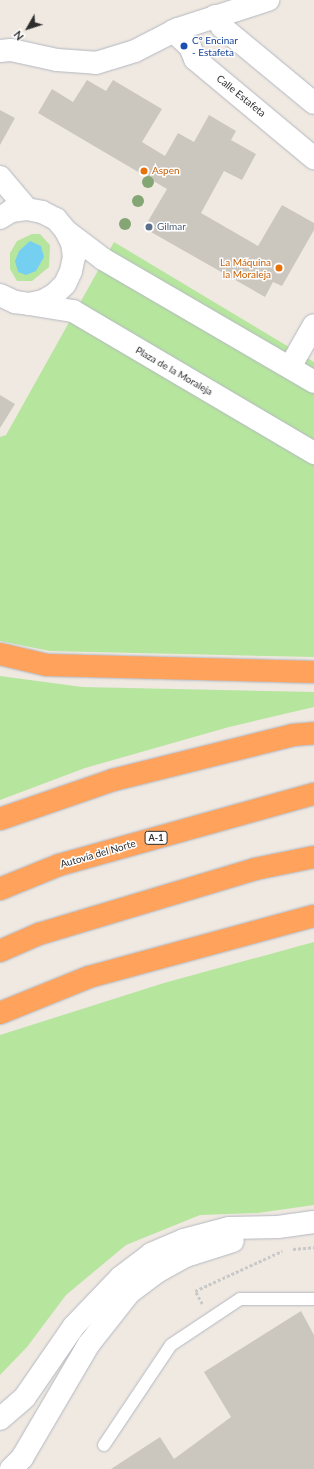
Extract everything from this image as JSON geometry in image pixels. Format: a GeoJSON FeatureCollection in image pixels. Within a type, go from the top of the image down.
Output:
{"type":"FeatureCollection","features":[{"type":"Feature","properties":{"kind":"highway"},"geometry":{"type":"LineString","coordinates":[[0,654],[46,665],[314,672]]}},
{"type":"Feature","properties":{"kind":"highway"},"geometry":{"type":"LineString","coordinates":[[0,819],[112,780],[293,735],[314,732]]}},
{"type":"Feature","properties":{"kind":"highway","name":"Autovía del Norte"},"geometry":{"type":"LineString","coordinates":[[0,888],[59,865],[314,794]]}},
{"type":"Feature","properties":{"kind":"highway"},"geometry":{"type":"LineString","coordinates":[[0,951],[39,934],[255,869],[314,857]]}},
{"type":"Feature","properties":{"kind":"highway"},"geometry":{"type":"LineString","coordinates":[[0,1013],[89,978],[314,916]]}},
{"type":"Feature","properties":{"kind":"street"},"geometry":{"type":"LineString","coordinates":[[0,51],[11,50],[58,60],[96,63],[135,51],[173,31],[215,16],[268,0]]}},
{"type":"Feature","properties":{"kind":"street"},"geometry":{"type":"LineString","coordinates":[[215,16],[222,27],[314,103]]}},
{"type":"Feature","properties":{"kind":"street","name":"Calle Estafeta"},"geometry":{"type":"LineString","coordinates":[[173,31],[190,47],[195,59],[314,158]]}},
{"type":"Feature","properties":{"kind":"street"},"geometry":{"type":"LineString","coordinates":[[0,177],[27,209]]}},
{"type":"Feature","properties":{"kind":"street"},"geometry":{"type":"LineString","coordinates":[[0,218],[12,211],[27,209],[42,212],[56,219],[66,230],[103,259],[314,382]]}},
{"type":"Feature","properties":{"kind":"street"},"geometry":{"type":"LineString","coordinates":[[29,304],[43,301],[55,294],[65,284],[71,271],[74,257],[72,243],[66,230]]}},
{"type":"Feature","properties":{"kind":"street","name":"Plaza de la Moraleja"},"geometry":{"type":"LineString","coordinates":[[0,295],[15,302],[73,311],[314,453]]}},
{"type":"Feature","properties":{"kind":"street"},"geometry":{"type":"LineString","coordinates":[[290,368],[314,325]]}},
{"type":"Feature","properties":{"kind":"street"},"geometry":{"type":"LineString","coordinates":[[0,1419],[25,1397],[74,1326],[121,1277],[151,1254],[184,1240],[229,1228],[278,1227],[314,1222]]}},
{"type":"Feature","properties":{"kind":"street"},"geometry":{"type":"LineString","coordinates":[[11,1469],[22,1458],[89,1344],[129,1294],[157,1272],[186,1256],[278,1227]]}},
{"type":"Feature","properties":{"kind":"lane"},"geometry":{"type":"LineString","coordinates":[[104,1445],[171,1345],[240,1299],[314,1299]]}},
{"type":"Feature","properties":{"kind":"path"},"geometry":{"type":"LineString","coordinates":[[291,1249],[314,1247]]}},
{"type":"Feature","properties":{"kind":"path"},"geometry":{"type":"LineString","coordinates":[[210,1319],[195,1291],[283,1250]]}},
{"type":"Feature","properties":{"kind":"green space"},"geometry":{"type":"Polygon","coordinates":[[[32,234],[40,234],[50,245],[49,267],[32,281],[17,281],[10,269],[10,253],[17,241],[32,234]]]}},
{"type":"Feature","properties":{"kind":"green space"},"geometry":{"type":"Polygon","coordinates":[[[114,242],[314,362],[314,657],[50,651],[0,641],[0,437],[6,435],[114,242]]]}},
{"type":"Feature","properties":{"kind":"green space"},"geometry":{"type":"Polygon","coordinates":[[[0,676],[82,687],[314,692],[314,707],[229,727],[85,768],[0,800],[0,676]]]}},
{"type":"Feature","properties":{"kind":"green space"},"geometry":{"type":"Polygon","coordinates":[[[314,942],[314,1205],[258,1213],[200,1215],[126,1245],[66,1295],[27,1347],[0,1375],[0,1035],[164,983],[314,942]]]}},
{"type":"Feature","properties":{"kind":"water"},"geometry":{"type":"Polygon","coordinates":[[[30,241],[41,246],[44,257],[36,271],[26,275],[18,272],[15,261],[19,251],[30,241]]]}},
{"type":"Feature","properties":{"kind":"building"},"geometry":{"type":"Polygon","coordinates":[[[87,80],[106,91],[113,80],[162,109],[142,142],[165,156],[178,133],[194,142],[209,115],[236,131],[231,140],[256,154],[242,180],[224,171],[201,213],[258,246],[282,205],[314,223],[314,230],[282,286],[273,282],[265,297],[144,228],[167,189],[38,113],[52,89],[73,102],[87,80]]]}},
{"type":"Feature","properties":{"kind":"building"},"geometry":{"type":"Polygon","coordinates":[[[0,110],[15,118],[0,145],[0,110]]]}},
{"type":"Feature","properties":{"kind":"building"},"geometry":{"type":"Polygon","coordinates":[[[0,395],[15,404],[0,428],[0,395]]]}},
{"type":"Feature","properties":{"kind":"building"},"geometry":{"type":"Polygon","coordinates":[[[301,1311],[314,1335],[314,1469],[111,1469],[160,1437],[174,1459],[231,1417],[204,1372],[301,1311]]]}},
{"type":"Feature","properties":{"kind":"place","name":"Cº Encinar - Estafeta"},"geometry":{"type":"Point","coordinates":[184,46]}},
{"type":"Feature","properties":{"kind":"place","name":"Aspen"},"geometry":{"type":"Point","coordinates":[144,171]}},
{"type":"Feature","properties":{"kind":"place","name":"Gilmar"},"geometry":{"type":"Point","coordinates":[149,227]}},
{"type":"Feature","properties":{"kind":"place","name":"La Máquina la Moraleja"},"geometry":{"type":"Point","coordinates":[279,268]}}]}
